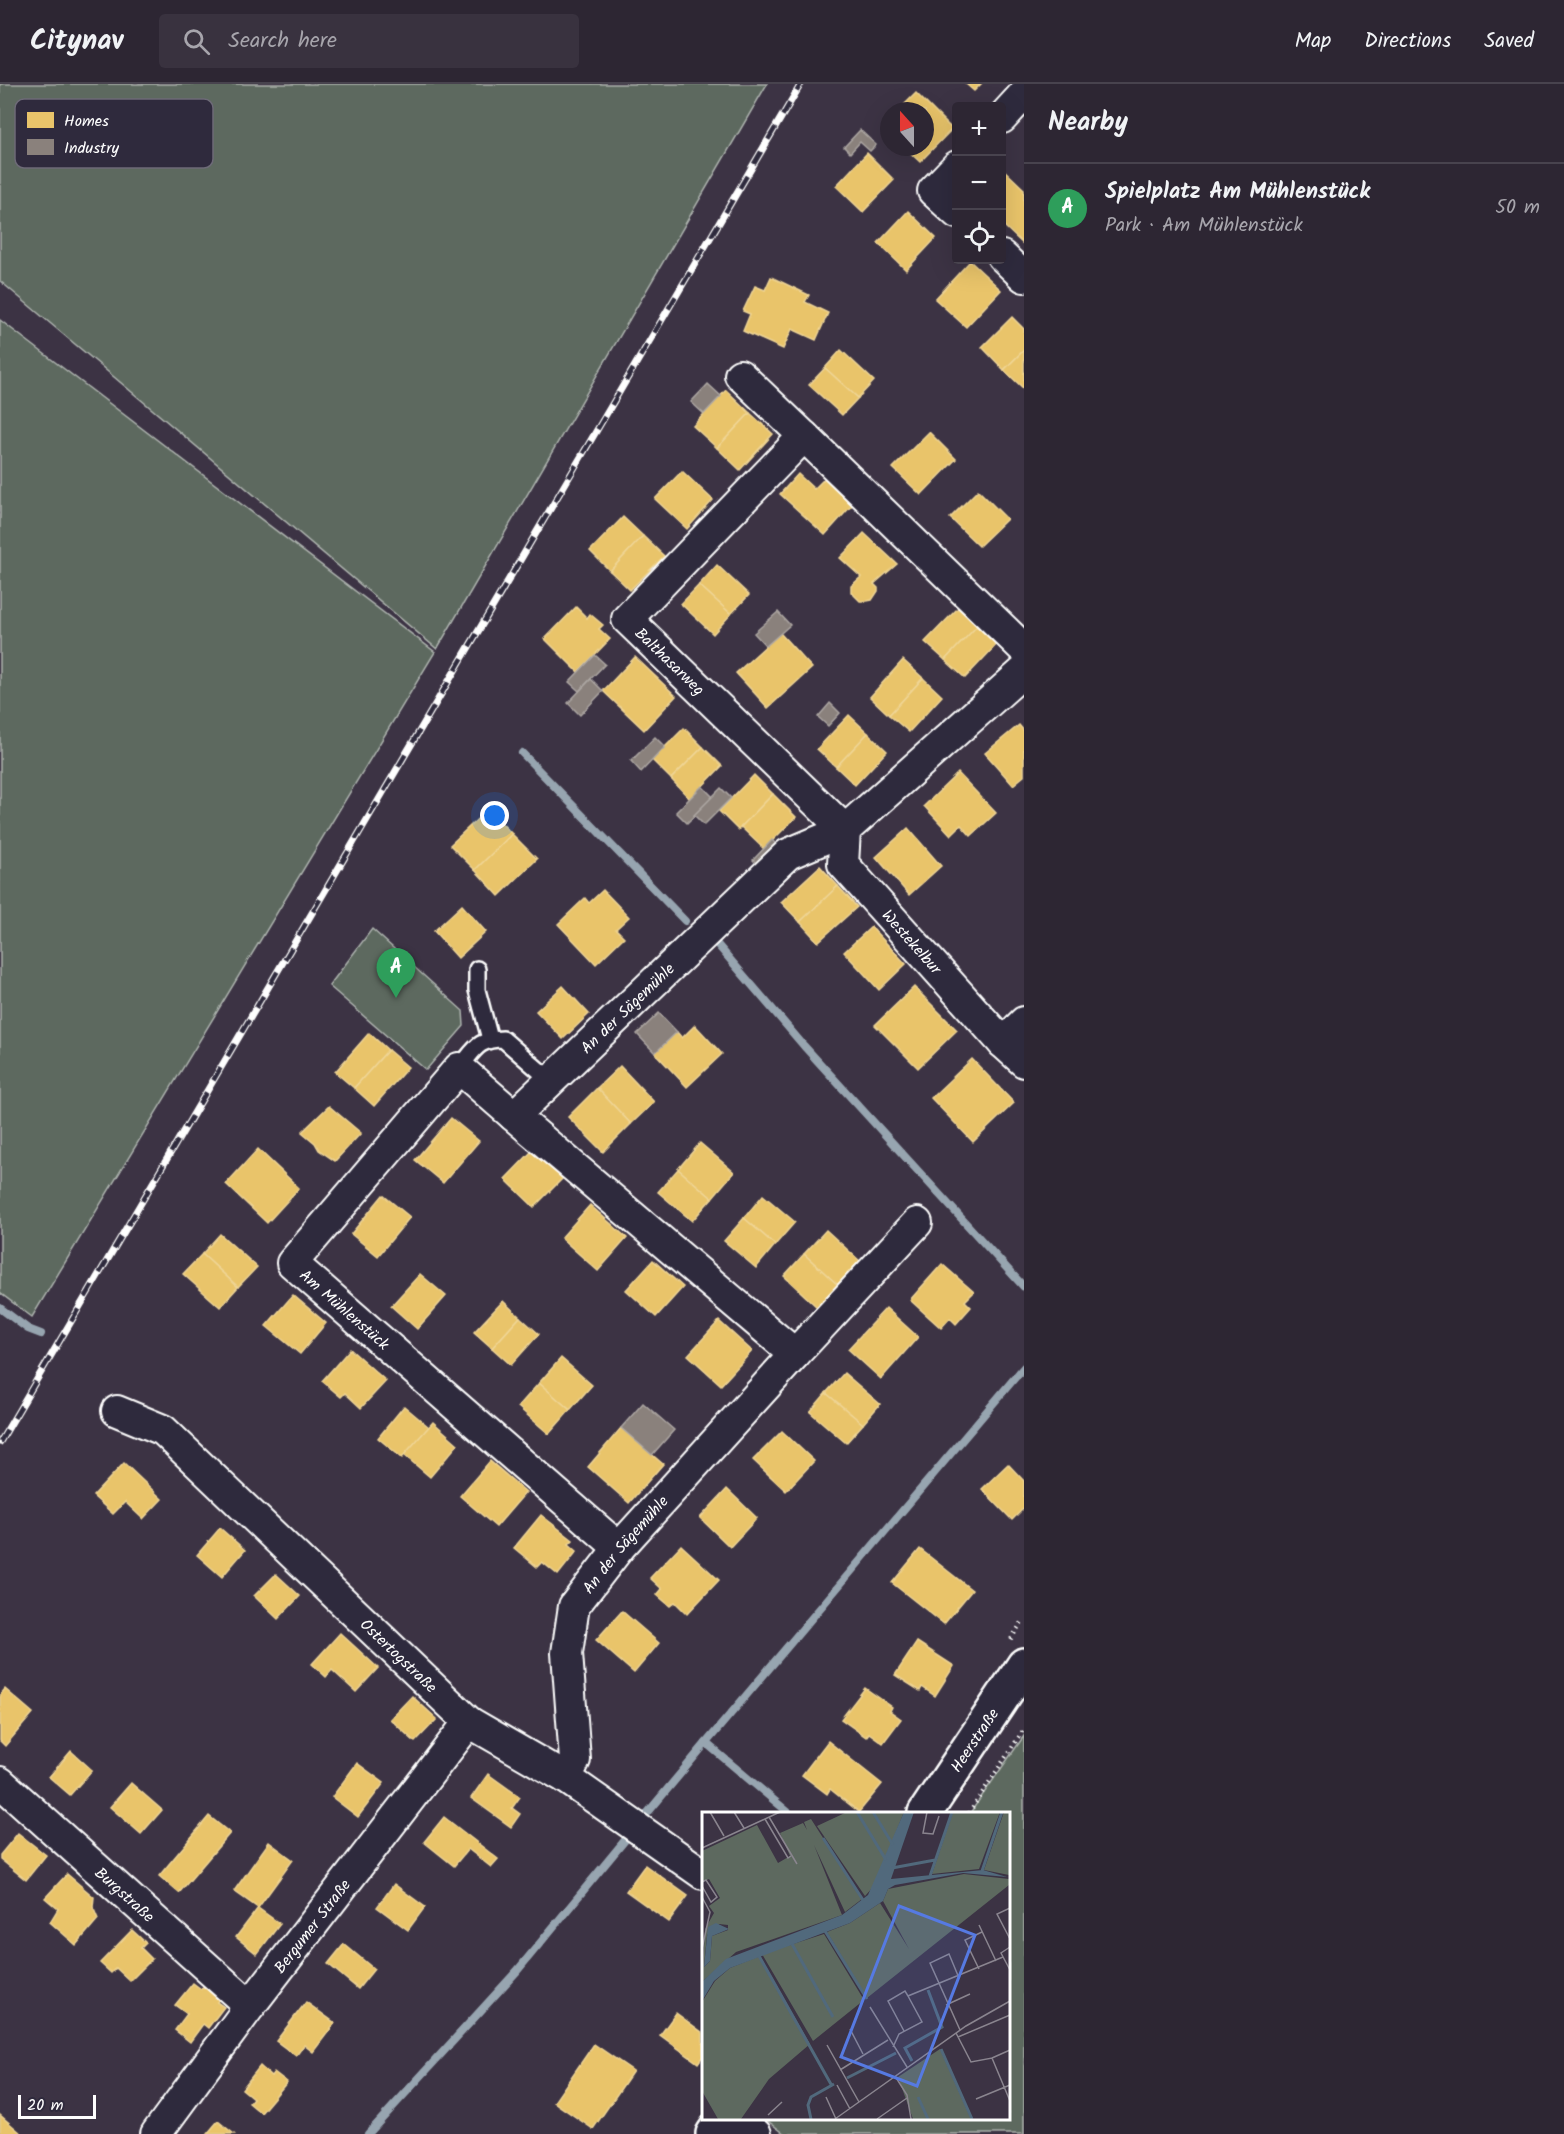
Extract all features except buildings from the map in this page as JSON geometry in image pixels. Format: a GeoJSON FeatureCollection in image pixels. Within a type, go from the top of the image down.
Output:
{"type":"FeatureCollection","features":[{"type":"Feature","properties":{"kind":"street"},"geometry":{"type":"LineString","coordinates":[[1006,114],[1024,94]]}},
{"type":"Feature","properties":{"kind":"street"},"geometry":{"type":"LineString","coordinates":[[952,171],[933,191],[952,208]]}},
{"type":"Feature","properties":{"kind":"street"},"geometry":{"type":"LineString","coordinates":[[1006,260],[1024,277]]}},
{"type":"Feature","properties":{"kind":"street"},"geometry":{"type":"LineString","coordinates":[[740,375],[1024,650]]}},
{"type":"Feature","properties":{"kind":"street","name":"Balthasarweg"},"geometry":{"type":"LineString","coordinates":[[804,436],[627,619],[845,830]]}},
{"type":"Feature","properties":{"kind":"street","name":"An der Sägemühle"},"geometry":{"type":"LineString","coordinates":[[514,1116],[788,854],[845,830],[1024,671]]}},
{"type":"Feature","properties":{"kind":"street","name":"Westekelbur"},"geometry":{"type":"LineString","coordinates":[[845,830],[843,864],[1013,1053],[1024,1022]]}},
{"type":"Feature","properties":{"kind":"street"},"geometry":{"type":"LineString","coordinates":[[459,1068],[795,1354]]}},
{"type":"Feature","properties":{"kind":"street","name":"Am Mühlenstück"},"geometry":{"type":"LineString","coordinates":[[459,1068],[292,1263],[619,1548]]}},
{"type":"Feature","properties":{"kind":"street","name":"An der Sägemühle"},"geometry":{"type":"LineString","coordinates":[[566,1778],[575,1760],[567,1653],[574,1606],[619,1548],[917,1223]]}},
{"type":"Feature","properties":{"kind":"street","name":"Ostertogstraße"},"geometry":{"type":"LineString","coordinates":[[117,1411],[163,1430],[469,1722],[566,1778],[702,1873]]}},
{"type":"Feature","properties":{"kind":"street","name":"Heerstraße"},"geometry":{"type":"LineString","coordinates":[[926,1812],[1024,1665]]}},
{"type":"Feature","properties":{"kind":"street","name":"Bergumer Straße"},"geometry":{"type":"LineString","coordinates":[[156,2134],[250,2006],[469,1722]]}},
{"type":"Feature","properties":{"kind":"street","name":"Burgstraße"},"geometry":{"type":"LineString","coordinates":[[0,1782],[250,2006]]}},
{"type":"Feature","properties":{"kind":"street"},"geometry":{"type":"LineString","coordinates":[[713,2134],[723,2119]]}},
{"type":"Feature","properties":{"kind":"street"},"geometry":{"type":"LineString","coordinates":[[734,2119],[756,2134]]}},
{"type":"Feature","properties":{"kind":"lane"},"geometry":{"type":"LineString","coordinates":[[477,969],[477,990],[490,1039]]}},
{"type":"Feature","properties":{"kind":"lane"},"geometry":{"type":"LineString","coordinates":[[459,1068],[482,1042],[490,1039],[504,1040],[550,1080]]}},
{"type":"Feature","properties":{"kind":"path"},"geometry":{"type":"LineString","coordinates":[[970,1812],[1024,1729]]}},
{"type":"Feature","properties":{"kind":"shaded area"},"geometry":{"type":"Polygon","coordinates":[[[0,84],[767,84],[437,649],[0,281],[0,84]]]}},
{"type":"Feature","properties":{"kind":"shaded area"},"geometry":{"type":"Polygon","coordinates":[[[0,320],[435,652],[32,1317],[0,1293],[0,320]]]}},
{"type":"Feature","properties":{"kind":"shaded area"},"geometry":{"type":"Polygon","coordinates":[[[372,929],[463,1011],[464,1026],[426,1070],[329,986],[372,929]]]}},
{"type":"Feature","properties":{"kind":"shaded area"},"geometry":{"type":"Polygon","coordinates":[[[1024,1736],[1024,2134],[785,2134],[765,2119],[1009,2119],[1009,1812],[971,1812],[1024,1736]]]}},
{"type":"Feature","properties":{"kind":"waterway"},"geometry":{"type":"LineString","coordinates":[[522,753],[685,921]]}},
{"type":"Feature","properties":{"kind":"waterway"},"geometry":{"type":"LineString","coordinates":[[716,943],[804,1046],[1024,1287]]}},
{"type":"Feature","properties":{"kind":"waterway"},"geometry":{"type":"LineString","coordinates":[[0,1308],[28,1329],[41,1334]]}},
{"type":"Feature","properties":{"kind":"waterway"},"geometry":{"type":"LineString","coordinates":[[788,1812],[706,1743],[1024,1367]]}},
{"type":"Feature","properties":{"kind":"waterway"},"geometry":{"type":"LineString","coordinates":[[645,1816],[706,1743]]}},
{"type":"Feature","properties":{"kind":"waterway"},"geometry":{"type":"LineString","coordinates":[[368,2134],[517,1971],[630,1834]]}},
{"type":"Feature","properties":{"kind":"railway"},"geometry":{"type":"LineString","coordinates":[[0,1442],[801,84]]}},
{"type":"Feature","properties":{"kind":"place","name":"Spielplatz Am Mühlenstück"},"geometry":{"type":"Point","coordinates":[396,998]}}]}
